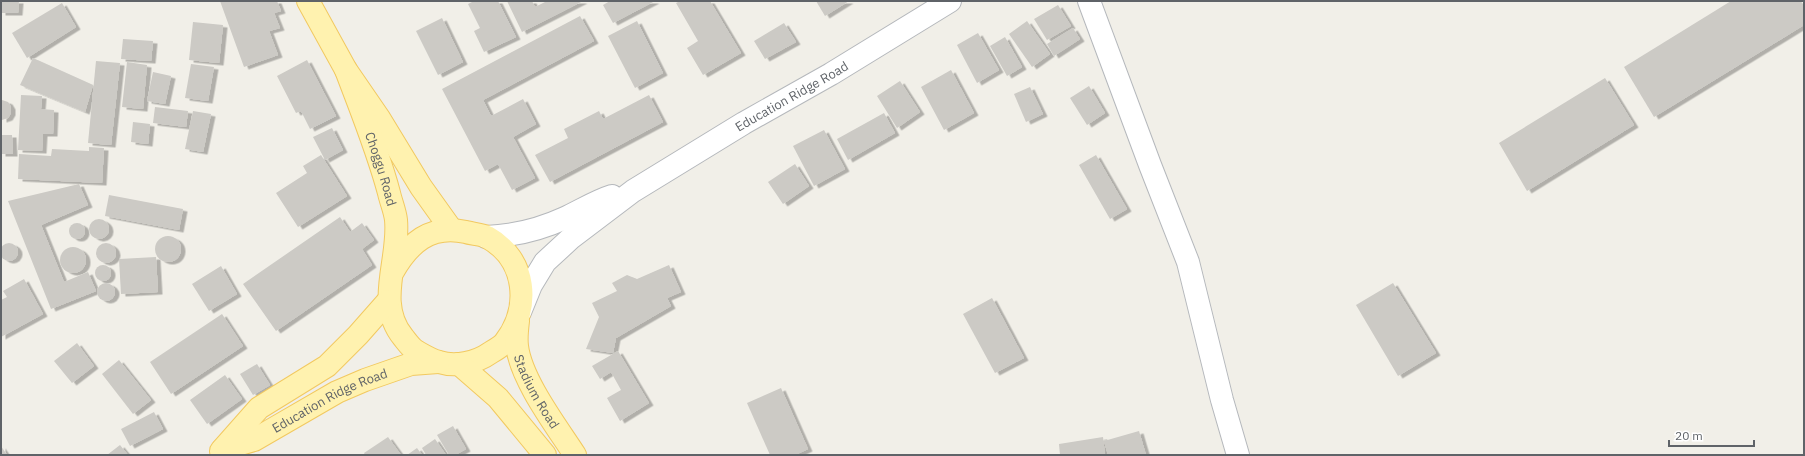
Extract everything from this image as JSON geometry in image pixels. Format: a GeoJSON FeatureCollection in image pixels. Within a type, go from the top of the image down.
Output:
{"type":"FeatureCollection","features":[{"type":"Feature","properties":{"kind":"main road","name":"Choggu Road"},"geometry":{"type":"LineString","coordinates":[[308,1],[346,70],[379,118],[421,187],[451,229]]}},
{"type":"Feature","properties":{"kind":"main road","name":"Choggu Road"},"geometry":{"type":"LineString","coordinates":[[346,70],[382,169],[396,220],[392,273]]}},
{"type":"Feature","properties":{"kind":"main road"},"geometry":{"type":"LineString","coordinates":[[449,363],[484,358],[504,343],[519,316],[522,290],[516,268],[504,250],[486,237],[451,229],[432,233],[415,242],[402,256],[392,273],[388,301],[395,328],[413,350],[449,363],[498,398],[545,455]]}},
{"type":"Feature","properties":{"kind":"main road","name":"Education Ridge Road"},"geometry":{"type":"LineString","coordinates":[[219,452],[259,408],[327,366],[358,335],[388,301]]}},
{"type":"Feature","properties":{"kind":"main road","name":"Stadium Road"},"geometry":{"type":"LineString","coordinates":[[519,316],[517,347],[524,368],[551,421],[575,455]]}},
{"type":"Feature","properties":{"kind":"main road","name":"Education Ridge Road"},"geometry":{"type":"LineString","coordinates":[[219,452],[254,440],[337,392],[365,380],[412,364],[449,363]]}},
{"type":"Feature","properties":{"kind":"street","name":"Education Ridge Road"},"geometry":{"type":"LineString","coordinates":[[519,316],[531,284],[546,262],[571,238],[633,191],[744,123],[831,74],[950,1]]}},
{"type":"Feature","properties":{"kind":"street"},"geometry":{"type":"LineString","coordinates":[[1088,1],[1188,262],[1222,400],[1238,455]]}},
{"type":"Feature","properties":{"kind":"street","name":"Education Ridge Road"},"geometry":{"type":"LineString","coordinates":[[486,237],[504,236],[546,225],[563,219],[606,198],[633,191]]}},
{"type":"Feature","properties":{"kind":"building"},"geometry":{"type":"Polygon","coordinates":[[[1,1],[19,1],[18,13],[1,13],[1,1]]]}},
{"type":"Feature","properties":{"kind":"building"},"geometry":{"type":"Polygon","coordinates":[[[220,1],[277,1],[281,11],[274,13],[280,28],[269,31],[278,55],[244,67],[220,1]]]}},
{"type":"Feature","properties":{"kind":"building"},"geometry":{"type":"Polygon","coordinates":[[[474,1],[498,1],[516,37],[484,52],[474,31],[480,28],[468,4],[474,1]]]}},
{"type":"Feature","properties":{"kind":"building"},"geometry":{"type":"Polygon","coordinates":[[[507,1],[532,1],[535,7],[547,1],[583,1],[522,32],[507,1]]]}},
{"type":"Feature","properties":{"kind":"building"},"geometry":{"type":"Polygon","coordinates":[[[610,1],[655,1],[613,23],[603,5],[610,1]]]}},
{"type":"Feature","properties":{"kind":"building"},"geometry":{"type":"Polygon","coordinates":[[[680,1],[710,1],[741,53],[703,75],[687,48],[698,41],[676,3],[680,1]]]}},
{"type":"Feature","properties":{"kind":"building"},"geometry":{"type":"Polygon","coordinates":[[[816,1],[849,1],[825,16],[816,1]]]}},
{"type":"Feature","properties":{"kind":"building"},"geometry":{"type":"Polygon","coordinates":[[[1731,1],[1801,1],[1804,7],[1804,25],[1654,117],[1624,67],[1731,1]]]}},
{"type":"Feature","properties":{"kind":"building"},"geometry":{"type":"Polygon","coordinates":[[[62,3],[76,27],[27,58],[12,33],[62,3]]]}},
{"type":"Feature","properties":{"kind":"building"},"geometry":{"type":"Polygon","coordinates":[[[1058,5],[1071,26],[1047,40],[1034,19],[1058,5]]]}},
{"type":"Feature","properties":{"kind":"building"},"geometry":{"type":"Polygon","coordinates":[[[580,16],[594,41],[483,100],[491,116],[523,99],[536,124],[513,137],[535,178],[512,190],[498,164],[485,171],[442,89],[580,16]]]}},
{"type":"Feature","properties":{"kind":"building"},"geometry":{"type":"Polygon","coordinates":[[[442,18],[463,62],[438,75],[416,31],[442,18]]]}},
{"type":"Feature","properties":{"kind":"building"},"geometry":{"type":"Polygon","coordinates":[[[637,21],[663,73],[635,88],[608,36],[637,21]]]}},
{"type":"Feature","properties":{"kind":"building"},"geometry":{"type":"Polygon","coordinates":[[[1027,21],[1050,54],[1032,67],[1009,34],[1027,21]]]}},
{"type":"Feature","properties":{"kind":"building"},"geometry":{"type":"Polygon","coordinates":[[[193,22],[223,25],[219,63],[189,60],[193,22]]]}},
{"type":"Feature","properties":{"kind":"building"},"geometry":{"type":"Polygon","coordinates":[[[784,23],[796,42],[765,59],[754,41],[784,23]]]}},
{"type":"Feature","properties":{"kind":"building"},"geometry":{"type":"Polygon","coordinates":[[[1073,28],[1080,39],[1054,56],[1047,44],[1073,28]]]}},
{"type":"Feature","properties":{"kind":"building"},"geometry":{"type":"Polygon","coordinates":[[[978,33],[999,70],[977,83],[957,45],[978,33]]]}},
{"type":"Feature","properties":{"kind":"building"},"geometry":{"type":"Polygon","coordinates":[[[1005,37],[1022,67],[1007,76],[990,46],[1005,37]]]}},
{"type":"Feature","properties":{"kind":"building"},"geometry":{"type":"Polygon","coordinates":[[[123,39],[153,41],[151,61],[121,59],[123,39]]]}},
{"type":"Feature","properties":{"kind":"building"},"geometry":{"type":"Polygon","coordinates":[[[33,58],[93,85],[85,112],[20,85],[33,58]]]}},
{"type":"Feature","properties":{"kind":"building"},"geometry":{"type":"Polygon","coordinates":[[[307,60],[336,116],[310,129],[301,111],[296,113],[277,76],[307,60]]]}},
{"type":"Feature","properties":{"kind":"building"},"geometry":{"type":"Polygon","coordinates":[[[96,61],[120,63],[111,145],[88,143],[96,61]]]}},
{"type":"Feature","properties":{"kind":"building"},"geometry":{"type":"Polygon","coordinates":[[[127,62],[147,65],[143,109],[122,107],[127,62]]]}},
{"type":"Feature","properties":{"kind":"building"},"geometry":{"type":"Polygon","coordinates":[[[191,64],[214,67],[208,101],[185,98],[191,64]]]}},
{"type":"Feature","properties":{"kind":"building"},"geometry":{"type":"Polygon","coordinates":[[[951,70],[974,113],[944,130],[921,87],[951,70]]]}},
{"type":"Feature","properties":{"kind":"building"},"geometry":{"type":"Polygon","coordinates":[[[153,72],[171,76],[165,104],[147,101],[153,72]]]}},
{"type":"Feature","properties":{"kind":"building"},"geometry":{"type":"Polygon","coordinates":[[[1605,78],[1634,125],[1527,191],[1499,143],[1605,78]]]}},
{"type":"Feature","properties":{"kind":"building"},"geometry":{"type":"Polygon","coordinates":[[[900,81],[920,112],[897,128],[877,96],[900,81]]]}},
{"type":"Feature","properties":{"kind":"building"},"geometry":{"type":"Polygon","coordinates":[[[1089,86],[1105,113],[1087,125],[1070,98],[1089,86]]]}},
{"type":"Feature","properties":{"kind":"building"},"geometry":{"type":"Polygon","coordinates":[[[1030,87],[1043,114],[1026,122],[1014,94],[1030,87]]]}},
{"type":"Feature","properties":{"kind":"building"},"geometry":{"type":"Polygon","coordinates":[[[21,95],[42,96],[41,109],[54,110],[53,134],[43,134],[42,151],[18,150],[21,95]]]}},
{"type":"Feature","properties":{"kind":"building"},"geometry":{"type":"Polygon","coordinates":[[[649,95],[663,122],[550,182],[535,155],[568,138],[564,129],[599,111],[603,119],[649,95]]]}},
{"type":"Feature","properties":{"kind":"building"},"geometry":{"type":"Polygon","coordinates":[[[2,100],[8,102],[11,107],[11,113],[8,118],[2,120],[2,100]]]}},
{"type":"Feature","properties":{"kind":"building"},"geometry":{"type":"Polygon","coordinates":[[[155,107],[188,111],[186,127],[153,123],[155,107]]]}},
{"type":"Feature","properties":{"kind":"building"},"geometry":{"type":"Polygon","coordinates":[[[193,111],[211,114],[203,152],[185,149],[193,111]]]}},
{"type":"Feature","properties":{"kind":"building"},"geometry":{"type":"Polygon","coordinates":[[[884,113],[895,133],[848,160],[837,139],[884,113]]]}},
{"type":"Feature","properties":{"kind":"building"},"geometry":{"type":"Polygon","coordinates":[[[133,122],[150,124],[148,144],[131,142],[133,122]]]}},
{"type":"Feature","properties":{"kind":"building"},"geometry":{"type":"Polygon","coordinates":[[[332,128],[343,150],[325,160],[313,137],[332,128]]]}},
{"type":"Feature","properties":{"kind":"building"},"geometry":{"type":"Polygon","coordinates":[[[824,130],[845,169],[814,186],[793,146],[824,130]]]}},
{"type":"Feature","properties":{"kind":"building"},"geometry":{"type":"Polygon","coordinates":[[[1,135],[12,135],[13,154],[1,154],[1,135]]]}},
{"type":"Feature","properties":{"kind":"building"},"geometry":{"type":"Polygon","coordinates":[[[89,147],[104,148],[102,183],[18,179],[19,154],[51,156],[52,149],[89,151],[89,147]]]}},
{"type":"Feature","properties":{"kind":"building"},"geometry":{"type":"Polygon","coordinates":[[[321,155],[347,196],[298,227],[276,193],[307,173],[303,166],[321,155]]]}},
{"type":"Feature","properties":{"kind":"building"},"geometry":{"type":"Polygon","coordinates":[[[1096,155],[1127,209],[1110,219],[1079,165],[1096,155]]]}},
{"type":"Feature","properties":{"kind":"building"},"geometry":{"type":"Polygon","coordinates":[[[795,164],[809,186],[783,204],[768,182],[795,164]]]}},
{"type":"Feature","properties":{"kind":"building"},"geometry":{"type":"Polygon","coordinates":[[[79,184],[88,205],[41,225],[64,282],[88,272],[96,291],[51,309],[8,201],[79,184]]]}},
{"type":"Feature","properties":{"kind":"building"},"geometry":{"type":"Polygon","coordinates":[[[109,195],[183,209],[179,230],[105,216],[109,195]]]}},
{"type":"Feature","properties":{"kind":"building"},"geometry":{"type":"Polygon","coordinates":[[[340,217],[350,232],[362,223],[374,240],[362,249],[372,265],[276,331],[243,284],[340,217]]]}},
{"type":"Feature","properties":{"kind":"building"},"geometry":{"type":"Polygon","coordinates":[[[99,219],[106,222],[109,229],[106,236],[99,239],[92,236],[89,229],[92,222],[99,219]]]}},
{"type":"Feature","properties":{"kind":"building"},"geometry":{"type":"Polygon","coordinates":[[[77,223],[84,228],[85,231],[80,238],[77,239],[70,234],[69,231],[74,224],[77,223]]]}},
{"type":"Feature","properties":{"kind":"building"},"geometry":{"type":"Polygon","coordinates":[[[168,236],[177,240],[181,249],[177,258],[168,262],[159,258],[155,249],[159,240],[168,236]]]}},
{"type":"Feature","properties":{"kind":"building"},"geometry":{"type":"Polygon","coordinates":[[[9,243],[15,246],[18,252],[15,258],[9,261],[3,258],[0,252],[3,246],[9,243]]]}},
{"type":"Feature","properties":{"kind":"building"},"geometry":{"type":"Polygon","coordinates":[[[106,243],[113,246],[116,253],[113,260],[106,263],[99,260],[96,253],[99,246],[106,243]]]}},
{"type":"Feature","properties":{"kind":"building"},"geometry":{"type":"Polygon","coordinates":[[[73,247],[82,251],[86,260],[82,269],[73,273],[64,269],[60,260],[64,251],[73,247]]]}},
{"type":"Feature","properties":{"kind":"building"},"geometry":{"type":"Polygon","coordinates":[[[156,257],[158,292],[121,294],[119,259],[156,257]]]}},
{"type":"Feature","properties":{"kind":"building"},"geometry":{"type":"Polygon","coordinates":[[[103,265],[109,267],[111,273],[109,279],[103,281],[97,279],[95,273],[97,267],[103,265]]]}},
{"type":"Feature","properties":{"kind":"building"},"geometry":{"type":"Polygon","coordinates":[[[669,265],[681,292],[667,298],[671,306],[616,338],[613,353],[586,349],[599,317],[592,303],[617,291],[612,283],[627,275],[637,279],[669,265]]]}},
{"type":"Feature","properties":{"kind":"building"},"geometry":{"type":"Polygon","coordinates":[[[221,266],[237,294],[209,311],[192,284],[221,266]]]}},
{"type":"Feature","properties":{"kind":"building"},"geometry":{"type":"Polygon","coordinates":[[[24,279],[43,314],[1,337],[1,300],[7,297],[3,291],[24,279]]]}},
{"type":"Feature","properties":{"kind":"building"},"geometry":{"type":"Polygon","coordinates":[[[106,283],[112,286],[115,292],[112,298],[106,301],[100,298],[97,292],[100,286],[106,283]]]}},
{"type":"Feature","properties":{"kind":"building"},"geometry":{"type":"Polygon","coordinates":[[[1393,283],[1436,353],[1398,376],[1356,305],[1393,283]]]}},
{"type":"Feature","properties":{"kind":"building"},"geometry":{"type":"Polygon","coordinates":[[[992,298],[1024,358],[995,373],[963,314],[992,298]]]}},
{"type":"Feature","properties":{"kind":"building"},"geometry":{"type":"Polygon","coordinates":[[[222,314],[243,346],[171,394],[150,362],[222,314]]]}},
{"type":"Feature","properties":{"kind":"building"},"geometry":{"type":"Polygon","coordinates":[[[77,343],[94,366],[72,383],[54,361],[77,343]]]}},
{"type":"Feature","properties":{"kind":"building"},"geometry":{"type":"Polygon","coordinates":[[[618,351],[649,403],[620,421],[607,398],[621,390],[611,372],[600,379],[592,366],[618,351]]]}},
{"type":"Feature","properties":{"kind":"building"},"geometry":{"type":"Polygon","coordinates":[[[119,360],[151,400],[133,414],[102,374],[119,360]]]}},
{"type":"Feature","properties":{"kind":"building"},"geometry":{"type":"Polygon","coordinates":[[[257,364],[270,385],[253,395],[240,374],[257,364]]]}},
{"type":"Feature","properties":{"kind":"building"},"geometry":{"type":"Polygon","coordinates":[[[225,375],[242,399],[207,424],[190,400],[225,375]]]}},
{"type":"Feature","properties":{"kind":"building"},"geometry":{"type":"Polygon","coordinates":[[[781,388],[808,449],[795,455],[770,455],[747,403],[781,388]]]}},
{"type":"Feature","properties":{"kind":"building"},"geometry":{"type":"Polygon","coordinates":[[[154,412],[163,429],[130,446],[121,429],[154,412]]]}},
{"type":"Feature","properties":{"kind":"building"},"geometry":{"type":"Polygon","coordinates":[[[453,426],[466,449],[455,455],[449,455],[437,435],[453,426]]]}},
{"type":"Feature","properties":{"kind":"building"},"geometry":{"type":"Polygon","coordinates":[[[1139,431],[1146,455],[1108,455],[1104,441],[1139,431]]]}},
{"type":"Feature","properties":{"kind":"building"},"geometry":{"type":"Polygon","coordinates":[[[388,437],[401,455],[365,455],[364,453],[388,437]]]}},
{"type":"Feature","properties":{"kind":"building"},"geometry":{"type":"Polygon","coordinates":[[[1103,437],[1105,455],[1060,455],[1059,444],[1103,437]]]}},
{"type":"Feature","properties":{"kind":"building"},"geometry":{"type":"Polygon","coordinates":[[[435,439],[446,455],[426,455],[422,448],[435,439]]]}},
{"type":"Feature","properties":{"kind":"building"},"geometry":{"type":"Polygon","coordinates":[[[120,445],[128,455],[107,455],[120,445]]]}},
{"type":"Feature","properties":{"kind":"building"},"geometry":{"type":"Polygon","coordinates":[[[1,446],[7,455],[1,455],[1,446]]]}},
{"type":"Feature","properties":{"kind":"building"},"geometry":{"type":"Polygon","coordinates":[[[417,448],[422,455],[407,455],[417,448]]]}}]}
